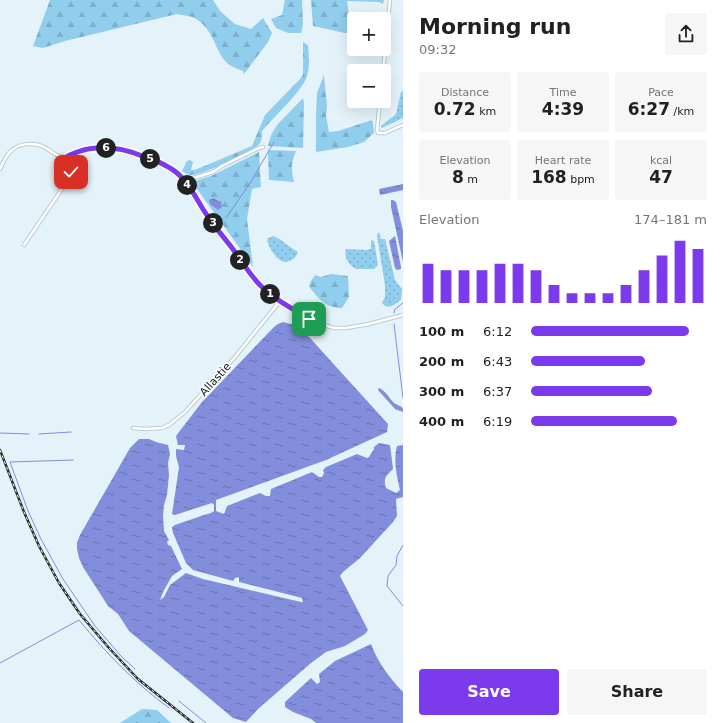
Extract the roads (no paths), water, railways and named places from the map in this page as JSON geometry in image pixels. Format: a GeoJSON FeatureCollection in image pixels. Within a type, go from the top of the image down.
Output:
{"type":"FeatureCollection","features":[{"type":"Feature","properties":{"kind":"street"},"geometry":{"type":"LineString","coordinates":[[384,64],[390,0]]}},
{"type":"Feature","properties":{"kind":"street"},"geometry":{"type":"LineString","coordinates":[[379,108],[378,133],[385,133],[403,125]]}},
{"type":"Feature","properties":{"kind":"street"},"geometry":{"type":"LineString","coordinates":[[0,169],[12,150],[25,144],[42,146],[59,156],[68,156],[89,149],[112,148],[130,151],[150,158],[170,168],[179,175],[201,204],[209,218],[263,289],[309,319],[334,328],[346,328],[369,324],[403,315]]}},
{"type":"Feature","properties":{"kind":"street"},"geometry":{"type":"LineString","coordinates":[[184,181],[214,172],[222,166],[258,148],[264,147]]}},
{"type":"Feature","properties":{"kind":"street"},"geometry":{"type":"LineString","coordinates":[[24,245],[70,177],[71,172],[68,156]]}},
{"type":"Feature","properties":{"kind":"street","name":"Allastie"},"geometry":{"type":"LineString","coordinates":[[133,428],[162,428],[169,426],[174,422],[235,357],[280,301]]}},
{"type":"Feature","properties":{"kind":"water"},"geometry":{"type":"Polygon","coordinates":[[[403,184],[403,190],[380,195],[379,189],[403,184]]]}},
{"type":"Feature","properties":{"kind":"water"},"geometry":{"type":"Polygon","coordinates":[[[214,198],[221,201],[222,207],[218,210],[210,204],[209,200],[214,198]]]}},
{"type":"Feature","properties":{"kind":"water"},"geometry":{"type":"Polygon","coordinates":[[[391,200],[396,202],[403,231],[403,262],[391,207],[391,200]]]}},
{"type":"Feature","properties":{"kind":"water"},"geometry":{"type":"Polygon","coordinates":[[[395,236],[401,267],[401,269],[397,270],[395,268],[389,241],[395,236]]]}},
{"type":"Feature","properties":{"kind":"water"},"geometry":{"type":"Polygon","coordinates":[[[283,322],[295,325],[310,338],[388,424],[387,432],[326,460],[216,500],[216,511],[224,514],[227,506],[260,493],[270,496],[271,489],[312,472],[319,477],[322,477],[324,473],[323,470],[326,467],[357,454],[367,458],[369,457],[374,447],[379,443],[390,445],[393,469],[386,477],[385,485],[386,488],[396,493],[400,490],[395,457],[397,446],[403,445],[403,497],[396,499],[397,516],[393,522],[360,558],[340,576],[368,630],[365,634],[345,646],[326,652],[311,663],[258,709],[246,722],[233,718],[129,631],[118,614],[108,606],[83,567],[79,558],[77,543],[80,535],[130,448],[139,439],[149,439],[168,445],[170,454],[168,463],[169,475],[167,495],[163,515],[164,531],[169,540],[167,542],[168,545],[171,546],[182,569],[172,576],[160,600],[164,597],[170,585],[186,573],[203,579],[303,602],[302,598],[239,582],[239,577],[235,578],[233,581],[193,570],[186,563],[173,533],[172,527],[214,511],[214,505],[212,503],[175,515],[172,514],[179,467],[176,449],[184,450],[185,445],[178,445],[176,436],[202,402],[274,327],[283,322]]]}},
{"type":"Feature","properties":{"kind":"water"},"geometry":{"type":"Polygon","coordinates":[[[379,388],[386,393],[394,403],[402,407],[403,412],[395,409],[378,390],[379,388]]]}},
{"type":"Feature","properties":{"kind":"water"},"geometry":{"type":"Polygon","coordinates":[[[371,644],[384,670],[403,692],[403,723],[316,723],[311,719],[285,707],[285,702],[311,678],[317,684],[320,682],[319,674],[335,661],[371,644]]]}},
{"type":"Feature","properties":{"kind":"waterway"},"geometry":{"type":"LineString","coordinates":[[226,218],[250,183],[274,142]]}},
{"type":"Feature","properties":{"kind":"waterway"},"geometry":{"type":"LineString","coordinates":[[394,313],[395,309],[403,303]]}},
{"type":"Feature","properties":{"kind":"waterway"},"geometry":{"type":"LineString","coordinates":[[394,324],[403,398]]}},
{"type":"Feature","properties":{"kind":"waterway"},"geometry":{"type":"LineString","coordinates":[[39,434],[71,432]]}},
{"type":"Feature","properties":{"kind":"waterway"},"geometry":{"type":"LineString","coordinates":[[0,433],[29,434]]}},
{"type":"Feature","properties":{"kind":"waterway"},"geometry":{"type":"LineString","coordinates":[[73,460],[10,462],[28,511],[41,539],[63,579],[95,626],[121,656],[135,669]]}},
{"type":"Feature","properties":{"kind":"waterway"},"geometry":{"type":"LineString","coordinates":[[403,545],[397,556],[396,565],[388,576],[387,586],[403,606]]}},
{"type":"Feature","properties":{"kind":"waterway"},"geometry":{"type":"LineString","coordinates":[[0,663],[79,620],[121,667],[169,708]]}},
{"type":"Feature","properties":{"kind":"waterway"},"geometry":{"type":"LineString","coordinates":[[179,701],[206,723]]}},
{"type":"Feature","properties":{"kind":"railway"},"geometry":{"type":"LineString","coordinates":[[0,450],[39,546],[59,583],[80,614],[138,679],[193,723]]}}]}
